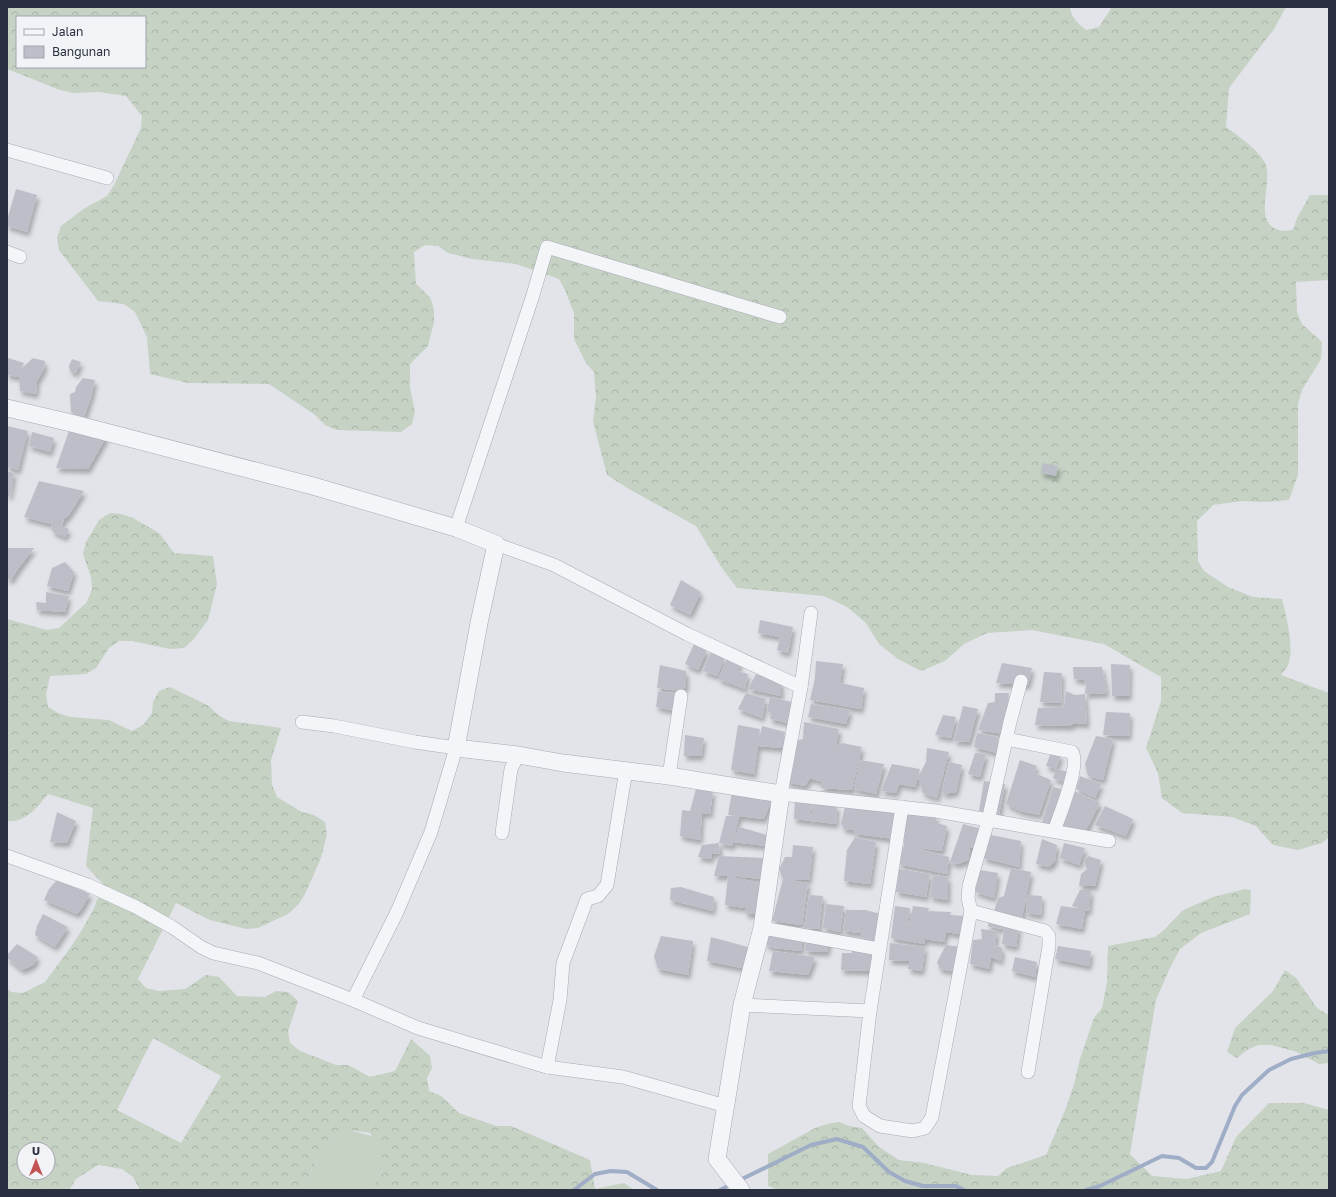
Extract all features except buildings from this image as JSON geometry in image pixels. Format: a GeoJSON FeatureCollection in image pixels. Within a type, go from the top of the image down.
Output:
{"type":"FeatureCollection","features":[{"type":"Feature","properties":{"kind":"street"},"geometry":{"type":"LineString","coordinates":[[7,150],[106,178]]}},
{"type":"Feature","properties":{"kind":"street"},"geometry":{"type":"LineString","coordinates":[[456,528],[533,295],[546,247],[780,317]]}},
{"type":"Feature","properties":{"kind":"street"},"geometry":{"type":"LineString","coordinates":[[7,252],[20,257]]}},
{"type":"Feature","properties":{"kind":"street"},"geometry":{"type":"LineString","coordinates":[[7,408],[71,423],[306,484],[456,528],[554,565],[687,634],[801,687]]}},
{"type":"Feature","properties":{"kind":"street"},"geometry":{"type":"LineString","coordinates":[[353,1000],[397,912],[431,832],[456,748],[479,623],[496,544]]}},
{"type":"Feature","properties":{"kind":"street"},"geometry":{"type":"LineString","coordinates":[[741,1190],[717,1159],[742,1005],[762,928],[780,794],[801,687],[810,614]]}},
{"type":"Feature","properties":{"kind":"street"},"geometry":{"type":"LineString","coordinates":[[902,807],[870,1011],[859,1106],[864,1116],[880,1126],[913,1131],[925,1128],[932,1117],[971,911],[968,898],[969,886],[988,820],[1021,681]]}},
{"type":"Feature","properties":{"kind":"street"},"geometry":{"type":"LineString","coordinates":[[669,776],[681,696]]}},
{"type":"Feature","properties":{"kind":"street"},"geometry":{"type":"LineString","coordinates":[[302,722],[334,726],[415,742],[669,776],[780,794],[902,807],[1109,841]]}},
{"type":"Feature","properties":{"kind":"street"},"geometry":{"type":"LineString","coordinates":[[1006,740],[1072,752],[1074,754],[1075,764],[1071,782],[1054,831]]}},
{"type":"Feature","properties":{"kind":"street"},"geometry":{"type":"LineString","coordinates":[[502,833],[511,769],[518,755]]}},
{"type":"Feature","properties":{"kind":"street"},"geometry":{"type":"LineString","coordinates":[[547,1067],[560,1000],[562,963],[587,899],[598,896],[608,885],[626,770]]}},
{"type":"Feature","properties":{"kind":"street"},"geometry":{"type":"LineString","coordinates":[[7,856],[88,885],[136,907],[172,926],[201,947],[213,953],[258,963],[353,1000],[418,1028],[547,1067],[623,1077],[726,1106]]}},
{"type":"Feature","properties":{"kind":"street"},"geometry":{"type":"LineString","coordinates":[[971,911],[1045,930],[1049,936],[1049,946],[1028,1072]]}},
{"type":"Feature","properties":{"kind":"street"},"geometry":{"type":"LineString","coordinates":[[762,928],[880,948]]}},
{"type":"Feature","properties":{"kind":"street"},"geometry":{"type":"LineString","coordinates":[[742,1005],[870,1011]]}},
{"type":"Feature","properties":{"kind":"green space"},"geometry":{"type":"Polygon","coordinates":[[[7,7],[1070,7],[1073,17],[1086,30],[1099,27],[1112,7],[1286,7],[1274,29],[1229,88],[1226,127],[1253,148],[1265,163],[1267,181],[1265,210],[1266,219],[1270,225],[1280,231],[1293,230],[1297,218],[1310,195],[1329,195],[1329,280],[1296,282],[1297,312],[1302,324],[1322,342],[1321,359],[1302,390],[1298,404],[1298,475],[1289,500],[1265,502],[1242,501],[1213,505],[1197,521],[1198,561],[1204,571],[1228,587],[1253,597],[1282,599],[1286,614],[1291,650],[1288,665],[1281,675],[1329,693],[1329,837],[1322,843],[1298,850],[1273,845],[1256,826],[1232,817],[1182,813],[1162,798],[1158,773],[1146,748],[1161,701],[1161,677],[1104,644],[1032,630],[987,633],[964,644],[945,661],[921,671],[898,659],[879,644],[866,623],[847,607],[824,596],[737,588],[722,568],[696,526],[629,489],[607,475],[593,421],[596,397],[594,372],[586,363],[574,339],[574,313],[559,279],[516,264],[473,259],[448,253],[438,246],[425,245],[414,252],[416,284],[430,297],[434,310],[434,322],[428,346],[410,364],[410,388],[415,412],[412,424],[401,432],[337,430],[325,425],[315,415],[269,384],[188,383],[150,374],[147,337],[135,312],[124,304],[98,301],[59,250],[57,238],[61,226],[85,208],[107,196],[114,185],[141,128],[142,116],[126,96],[99,92],[73,93],[60,90],[7,69],[7,7]]]}},
{"type":"Feature","properties":{"kind":"green space"},"geometry":{"type":"Polygon","coordinates":[[[110,513],[121,514],[133,518],[159,533],[174,553],[213,556],[217,584],[208,620],[193,640],[184,648],[170,649],[132,641],[119,641],[109,648],[96,668],[86,674],[50,676],[46,694],[48,707],[58,713],[70,717],[109,720],[132,731],[143,725],[152,713],[153,702],[159,691],[170,687],[209,706],[218,715],[229,721],[281,728],[271,760],[272,785],[277,797],[302,812],[314,815],[325,822],[327,834],[321,858],[305,894],[298,905],[288,914],[258,928],[246,929],[210,920],[176,903],[138,979],[146,988],[159,991],[185,989],[206,975],[219,977],[237,996],[265,997],[276,991],[288,992],[298,1001],[288,1031],[290,1043],[300,1051],[336,1065],[348,1065],[370,1077],[395,1071],[411,1039],[430,1056],[432,1068],[427,1078],[429,1091],[441,1096],[459,1113],[496,1126],[511,1126],[590,1160],[594,1190],[371,1190],[382,1171],[382,1150],[370,1133],[350,1130],[331,1142],[313,1166],[306,1190],[140,1190],[133,1177],[122,1169],[98,1165],[76,1179],[69,1190],[7,1190],[7,988],[11,992],[23,993],[45,982],[82,930],[94,908],[103,884],[86,866],[93,808],[48,794],[35,809],[25,817],[14,821],[7,821],[7,619],[47,630],[59,628],[87,602],[92,589],[91,577],[83,554],[86,542],[99,520],[110,513]],[[153,1038],[117,1110],[181,1143],[221,1076],[153,1038]]]}},
{"type":"Feature","properties":{"kind":"green space"},"geometry":{"type":"Polygon","coordinates":[[[1245,889],[1251,890],[1250,914],[1201,933],[1180,949],[1169,970],[1156,1000],[1130,1154],[1152,1176],[1187,1179],[1221,1171],[1236,1137],[1269,1103],[1304,1103],[1329,1110],[1329,1190],[778,1190],[768,1186],[768,1154],[815,1128],[839,1122],[849,1126],[862,1128],[879,1147],[899,1160],[924,1163],[972,1175],[998,1176],[1007,1168],[1046,1155],[1066,1108],[1094,1018],[1102,1008],[1107,982],[1108,946],[1155,937],[1164,930],[1183,910],[1213,897],[1245,889]]]}},
{"type":"Feature","properties":{"kind":"green space"},"geometry":{"type":"Polygon","coordinates":[[[1285,970],[1296,978],[1317,1008],[1329,1015],[1329,1063],[1319,1064],[1297,1052],[1271,1045],[1258,1045],[1247,1050],[1237,1058],[1227,1052],[1235,1028],[1273,991],[1285,970]]]}},
{"type":"Feature","properties":{"kind":"green space"},"geometry":{"type":"Polygon","coordinates":[[[349,1130],[372,1136],[382,1150],[382,1171],[371,1190],[306,1190],[313,1166],[331,1142],[349,1130]]]}},
{"type":"Feature","properties":{"kind":"green space"},"geometry":{"type":"Polygon","coordinates":[[[624,1183],[634,1190],[594,1190],[595,1189],[624,1183]]]}},
{"type":"Feature","properties":{"kind":"waterway"},"geometry":{"type":"LineString","coordinates":[[1086,1190],[1100,1186],[1162,1156],[1179,1158],[1196,1168],[1206,1168],[1212,1162],[1235,1106],[1242,1095],[1269,1070],[1291,1059],[1329,1051]]}},
{"type":"Feature","properties":{"kind":"waterway"},"geometry":{"type":"LineString","coordinates":[[738,1181],[811,1145],[837,1139],[863,1147],[889,1172],[905,1181],[923,1186],[956,1186],[964,1190]]}},
{"type":"Feature","properties":{"kind":"waterway"},"geometry":{"type":"LineString","coordinates":[[574,1190],[595,1174],[611,1171],[627,1172],[657,1190]]}},
{"type":"Feature","properties":{"kind":"waterway"},"geometry":{"type":"LineString","coordinates":[[720,1190],[732,1184]]}}]}
